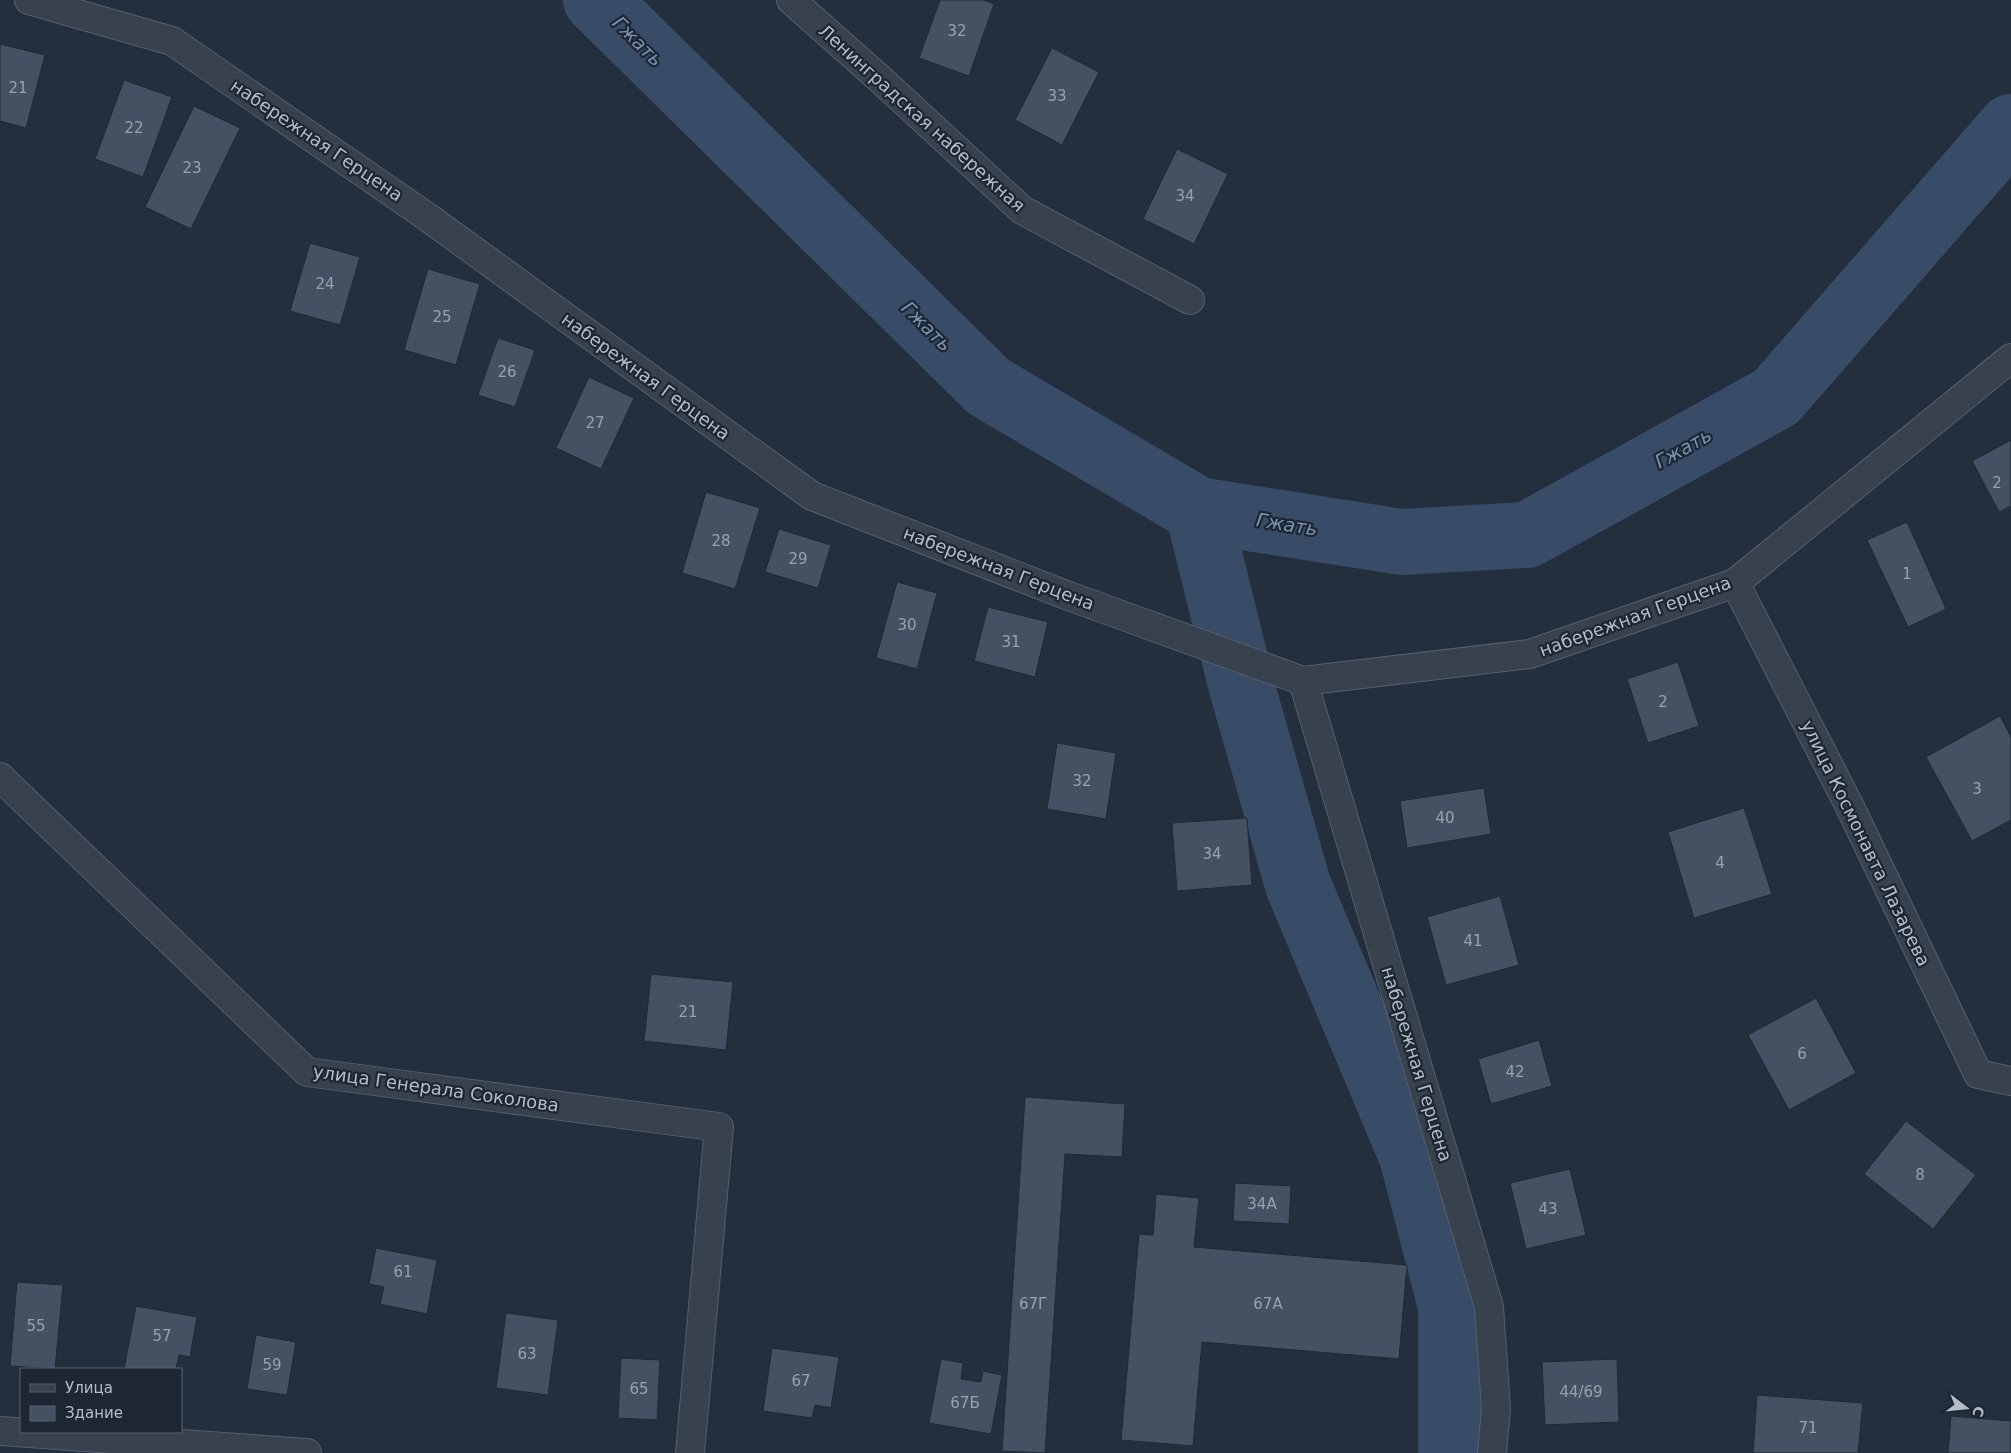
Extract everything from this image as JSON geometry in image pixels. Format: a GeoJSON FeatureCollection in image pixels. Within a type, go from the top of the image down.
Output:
{"type":"FeatureCollection","features":[{"type":"Feature","properties":{"kind":"street","name":"набережная Герцена"},"geometry":{"type":"LineString","coordinates":[[29,0],[172,41],[426,216],[812,496],[1066,595],[1303,681],[1530,654],[1735,583],[2011,358]]}},
{"type":"Feature","properties":{"kind":"street","name":"Ленинградская набережная"},"geometry":{"type":"LineString","coordinates":[[792,0],[1022,210],[1190,300]]}},
{"type":"Feature","properties":{"kind":"street","name":"улица Космонавта Лазарева"},"geometry":{"type":"LineString","coordinates":[[1735,583],[1850,807],[1978,1074],[2011,1081]]}},
{"type":"Feature","properties":{"kind":"street","name":"набережная Герцена"},"geometry":{"type":"LineString","coordinates":[[1303,681],[1490,1307],[1496,1409],[1492,1453]]}},
{"type":"Feature","properties":{"kind":"street","name":"улица Генерала Соколова"},"geometry":{"type":"LineString","coordinates":[[0,777],[307,1072],[719,1127],[690,1453]]}},
{"type":"Feature","properties":{"kind":"street"},"geometry":{"type":"LineString","coordinates":[[0,1431],[20,1432]]}},
{"type":"Feature","properties":{"kind":"street"},"geometry":{"type":"LineString","coordinates":[[28,1433],[307,1453]]}},
{"type":"Feature","properties":{"kind":"building"},"geometry":{"type":"Polygon","coordinates":[[[940,0],[984,0],[994,4],[969,76],[919,58],[940,0]]]}},
{"type":"Feature","properties":{"kind":"building"},"geometry":{"type":"Polygon","coordinates":[[[0,44],[45,55],[26,128],[0,121],[0,44]]]}},
{"type":"Feature","properties":{"kind":"building"},"geometry":{"type":"Polygon","coordinates":[[[1052,48],[1099,72],[1062,145],[1015,120],[1052,48]]]}},
{"type":"Feature","properties":{"kind":"building"},"geometry":{"type":"Polygon","coordinates":[[[124,80],[172,97],[143,177],[95,159],[124,80]]]}},
{"type":"Feature","properties":{"kind":"building"},"geometry":{"type":"Polygon","coordinates":[[[194,106],[240,128],[191,229],[145,207],[194,106]]]}},
{"type":"Feature","properties":{"kind":"building"},"geometry":{"type":"Polygon","coordinates":[[[1177,149],[1228,174],[1194,244],[1143,219],[1177,149]]]}},
{"type":"Feature","properties":{"kind":"building"},"geometry":{"type":"Polygon","coordinates":[[[310,243],[360,257],[340,325],[290,311],[310,243]]]}},
{"type":"Feature","properties":{"kind":"building"},"geometry":{"type":"Polygon","coordinates":[[[428,269],[480,284],[456,365],[404,350],[428,269]]]}},
{"type":"Feature","properties":{"kind":"building"},"geometry":{"type":"Polygon","coordinates":[[[498,338],[535,350],[515,407],[478,395],[498,338]]]}},
{"type":"Feature","properties":{"kind":"building"},"geometry":{"type":"Polygon","coordinates":[[[589,377],[634,398],[601,469],[556,448],[589,377]]]}},
{"type":"Feature","properties":{"kind":"building"},"geometry":{"type":"Polygon","coordinates":[[[2011,440],[2011,506],[1999,512],[1972,461],[2011,440]]]}},
{"type":"Feature","properties":{"kind":"building"},"geometry":{"type":"Polygon","coordinates":[[[706,492],[760,508],[735,589],[682,573],[706,492]]]}},
{"type":"Feature","properties":{"kind":"building"},"geometry":{"type":"Polygon","coordinates":[[[1907,522],[1946,609],[1908,627],[1867,540],[1907,522]]]}},
{"type":"Feature","properties":{"kind":"building"},"geometry":{"type":"Polygon","coordinates":[[[779,529],[831,545],[818,588],[765,572],[779,529]]]}},
{"type":"Feature","properties":{"kind":"building"},"geometry":{"type":"Polygon","coordinates":[[[897,582],[937,593],[917,669],[876,658],[897,582]]]}},
{"type":"Feature","properties":{"kind":"building"},"geometry":{"type":"Polygon","coordinates":[[[988,607],[1048,622],[1035,677],[974,661],[988,607]]]}},
{"type":"Feature","properties":{"kind":"building"},"geometry":{"type":"Polygon","coordinates":[[[1678,662],[1699,726],[1648,743],[1627,679],[1678,662]]]}},
{"type":"Feature","properties":{"kind":"building"},"geometry":{"type":"Polygon","coordinates":[[[2000,716],[2011,737],[2011,820],[1972,841],[1926,757],[2000,716]]]}},
{"type":"Feature","properties":{"kind":"building"},"geometry":{"type":"Polygon","coordinates":[[[1057,743],[1116,753],[1106,819],[1047,809],[1057,743]]]}},
{"type":"Feature","properties":{"kind":"building"},"geometry":{"type":"Polygon","coordinates":[[[1484,788],[1491,834],[1407,848],[1400,801],[1484,788]]]}},
{"type":"Feature","properties":{"kind":"building"},"geometry":{"type":"Polygon","coordinates":[[[1744,808],[1772,894],[1694,918],[1668,832],[1744,808]]]}},
{"type":"Feature","properties":{"kind":"building"},"geometry":{"type":"Polygon","coordinates":[[[1247,818],[1252,885],[1177,891],[1172,823],[1247,818]]]}},
{"type":"Feature","properties":{"kind":"building"},"geometry":{"type":"Polygon","coordinates":[[[1500,896],[1519,965],[1446,985],[1427,917],[1500,896]]]}},
{"type":"Feature","properties":{"kind":"building"},"geometry":{"type":"Polygon","coordinates":[[[651,974],[733,982],[726,1050],[644,1041],[651,974]]]}},
{"type":"Feature","properties":{"kind":"building"},"geometry":{"type":"Polygon","coordinates":[[[1816,998],[1856,1073],[1789,1110],[1748,1035],[1816,998]]]}},
{"type":"Feature","properties":{"kind":"building"},"geometry":{"type":"Polygon","coordinates":[[[1539,1040],[1552,1086],[1491,1104],[1478,1059],[1539,1040]]]}},
{"type":"Feature","properties":{"kind":"building"},"geometry":{"type":"Polygon","coordinates":[[[1025,1097],[1125,1104],[1122,1157],[1065,1154],[1045,1453],[1002,1451],[1025,1097]]]}},
{"type":"Feature","properties":{"kind":"building"},"geometry":{"type":"Polygon","coordinates":[[[1906,1121],[1976,1175],[1933,1229],[1864,1174],[1906,1121]]]}},
{"type":"Feature","properties":{"kind":"building"},"geometry":{"type":"Polygon","coordinates":[[[1570,1169],[1586,1235],[1526,1249],[1510,1183],[1570,1169]]]}},
{"type":"Feature","properties":{"kind":"building"},"geometry":{"type":"Polygon","coordinates":[[[1235,1183],[1291,1186],[1289,1224],[1233,1221],[1235,1183]]]}},
{"type":"Feature","properties":{"kind":"building"},"geometry":{"type":"Polygon","coordinates":[[[1156,1194],[1199,1198],[1194,1247],[1407,1265],[1399,1359],[1202,1342],[1193,1446],[1121,1440],[1139,1234],[1153,1235],[1156,1194]]]}},
{"type":"Feature","properties":{"kind":"building"},"geometry":{"type":"Polygon","coordinates":[[[376,1248],[437,1260],[427,1314],[380,1304],[384,1287],[369,1284],[376,1248]]]}},
{"type":"Feature","properties":{"kind":"building"},"geometry":{"type":"Polygon","coordinates":[[[17,1282],[63,1285],[55,1368],[10,1366],[17,1282]]]}},
{"type":"Feature","properties":{"kind":"building"},"geometry":{"type":"Polygon","coordinates":[[[136,1306],[197,1317],[190,1357],[179,1355],[176,1368],[124,1368],[136,1306]]]}},
{"type":"Feature","properties":{"kind":"building"},"geometry":{"type":"Polygon","coordinates":[[[506,1313],[558,1320],[548,1395],[496,1388],[506,1313]]]}},
{"type":"Feature","properties":{"kind":"building"},"geometry":{"type":"Polygon","coordinates":[[[256,1335],[296,1342],[287,1395],[247,1389],[256,1335]]]}},
{"type":"Feature","properties":{"kind":"building"},"geometry":{"type":"Polygon","coordinates":[[[772,1348],[839,1357],[831,1408],[815,1405],[812,1418],[763,1411],[772,1348]]]}},
{"type":"Feature","properties":{"kind":"building"},"geometry":{"type":"Polygon","coordinates":[[[621,1358],[660,1360],[657,1420],[618,1418],[621,1358]]]}},
{"type":"Feature","properties":{"kind":"building"},"geometry":{"type":"Polygon","coordinates":[[[941,1359],[963,1363],[961,1379],[981,1382],[983,1371],[1002,1375],[991,1434],[929,1423],[941,1359]]]}},
{"type":"Feature","properties":{"kind":"building"},"geometry":{"type":"Polygon","coordinates":[[[1617,1359],[1619,1422],[1545,1425],[1542,1362],[1617,1359]]]}},
{"type":"Feature","properties":{"kind":"building"},"geometry":{"type":"Polygon","coordinates":[[[1757,1395],[1863,1403],[1858,1453],[1753,1453],[1757,1395]]]}},
{"type":"Feature","properties":{"kind":"building"},"geometry":{"type":"Polygon","coordinates":[[[1951,1416],[2011,1421],[2011,1453],[1948,1453],[1951,1416]]]}},
{"type":"Feature","properties":{"kind":"waterway","name":"Гжать"},"geometry":{"type":"LineString","coordinates":[[596,0],[989,387],[1198,510],[1402,542],[1527,535],[1776,397],[2011,127]]}},
{"type":"Feature","properties":{"kind":"waterway"},"geometry":{"type":"LineString","coordinates":[[1198,510],[1241,684],[1298,885],[1412,1156],[1451,1306],[1451,1453]]}}]}
